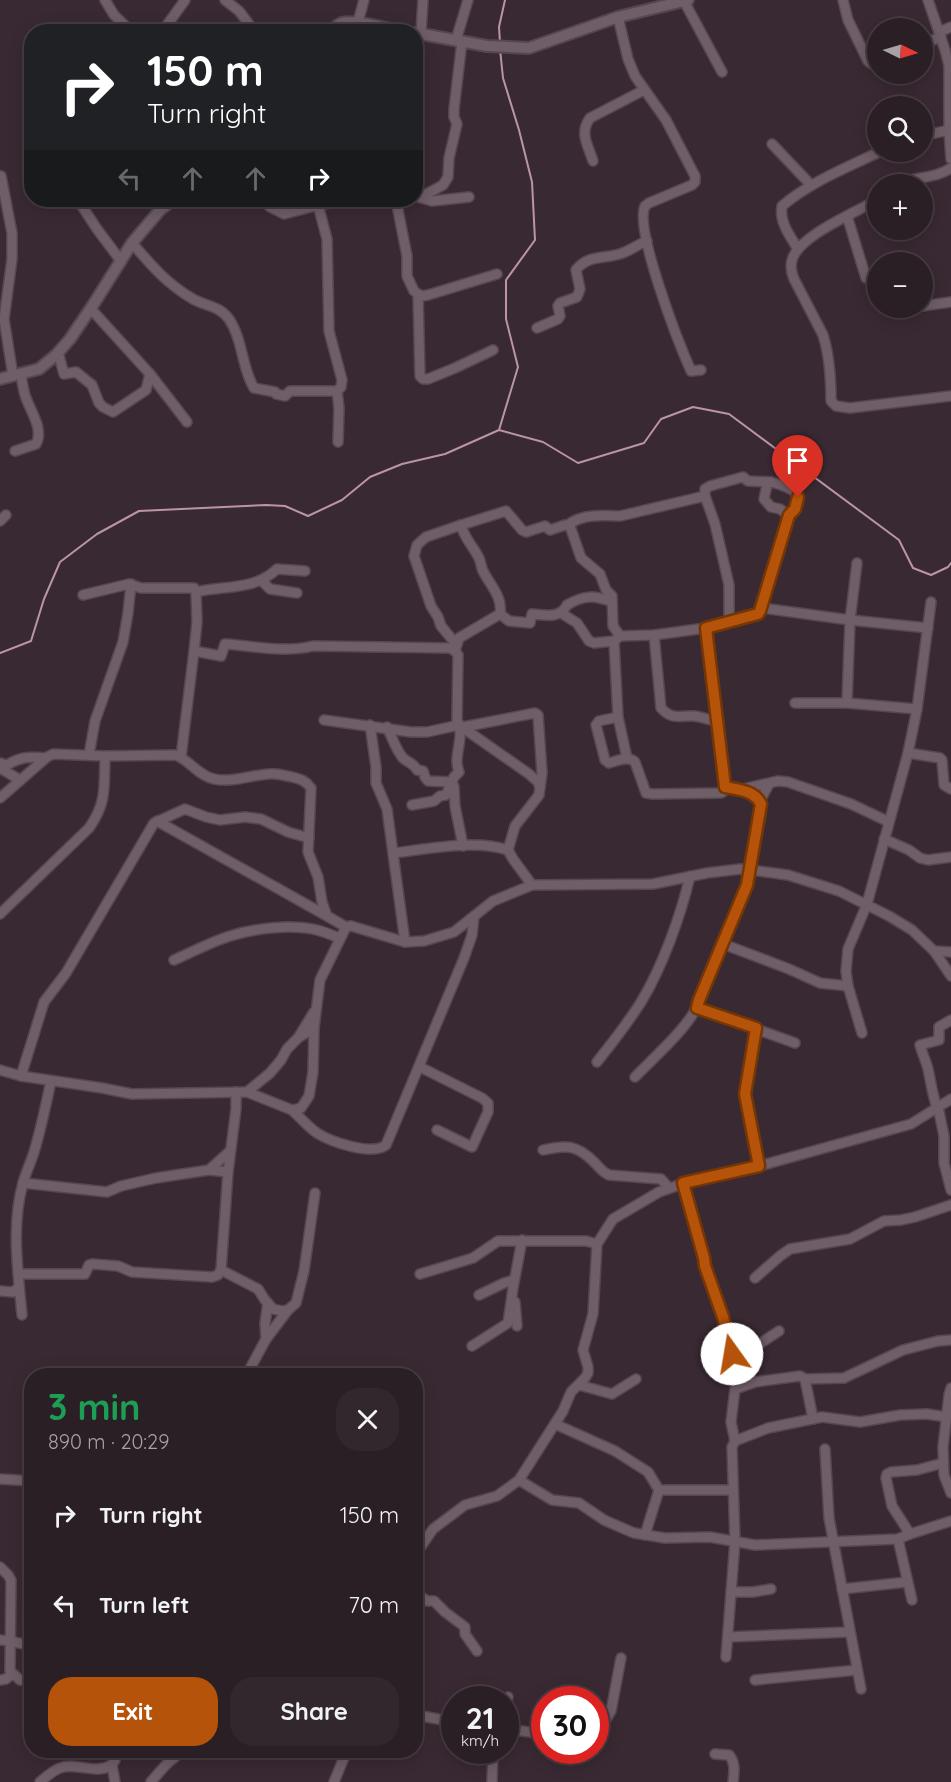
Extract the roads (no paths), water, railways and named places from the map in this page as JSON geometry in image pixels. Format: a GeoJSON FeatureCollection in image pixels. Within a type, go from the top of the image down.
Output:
{"type":"FeatureCollection","features":[{"type":"Feature","properties":{"kind":"street"},"geometry":{"type":"LineString","coordinates":[[105,0],[114,15],[124,24]]}},
{"type":"Feature","properties":{"kind":"street"},"geometry":{"type":"LineString","coordinates":[[168,24],[185,0]]}},
{"type":"Feature","properties":{"kind":"street"},"geometry":{"type":"LineString","coordinates":[[225,0],[239,11],[249,24]]}},
{"type":"Feature","properties":{"kind":"street"},"geometry":{"type":"LineString","coordinates":[[358,22],[364,0]]}},
{"type":"Feature","properties":{"kind":"street"},"geometry":{"type":"LineString","coordinates":[[419,24],[423,0]]}},
{"type":"Feature","properties":{"kind":"street"},"geometry":{"type":"LineString","coordinates":[[423,195],[443,185],[448,177],[449,158],[457,124],[454,109],[459,40],[468,0]]}},
{"type":"Feature","properties":{"kind":"street"},"geometry":{"type":"LineString","coordinates":[[843,0],[848,20],[867,59]]}},
{"type":"Feature","properties":{"kind":"street"},"geometry":{"type":"LineString","coordinates":[[928,0],[948,50],[951,159]]}},
{"type":"Feature","properties":{"kind":"street"},"geometry":{"type":"LineString","coordinates":[[423,34],[487,46],[530,48],[618,17],[686,1],[695,24],[723,72]]}},
{"type":"Feature","properties":{"kind":"street"},"geometry":{"type":"LineString","coordinates":[[618,17],[628,59],[635,76],[666,120],[695,176],[692,185],[645,206],[642,213],[647,241],[676,339],[691,371],[701,370]]}},
{"type":"Feature","properties":{"kind":"street"},"geometry":{"type":"LineString","coordinates":[[340,24],[358,22],[365,24]]}},
{"type":"Feature","properties":{"kind":"street"},"geometry":{"type":"LineString","coordinates":[[933,38],[951,27]]}},
{"type":"Feature","properties":{"kind":"street"},"geometry":{"type":"LineString","coordinates":[[593,161],[584,132],[585,125],[590,118],[644,90]]}},
{"type":"Feature","properties":{"kind":"street"},"geometry":{"type":"LineString","coordinates":[[933,133],[949,130]]}},
{"type":"Feature","properties":{"kind":"street"},"geometry":{"type":"LineString","coordinates":[[772,144],[811,185]]}},
{"type":"Feature","properties":{"kind":"street"},"geometry":{"type":"LineString","coordinates":[[798,249],[787,233],[782,206],[811,185],[867,158]]}},
{"type":"Feature","properties":{"kind":"street"},"geometry":{"type":"LineString","coordinates":[[933,175],[951,168]]}},
{"type":"Feature","properties":{"kind":"street"},"geometry":{"type":"LineString","coordinates":[[1,176],[12,233],[12,259],[2,325],[17,375],[39,429],[40,438],[36,444],[15,451]]}},
{"type":"Feature","properties":{"kind":"street"},"geometry":{"type":"LineString","coordinates":[[423,198],[432,201],[469,197]]}},
{"type":"Feature","properties":{"kind":"street"},"geometry":{"type":"LineString","coordinates":[[867,206],[811,238],[798,249],[792,259],[791,270],[807,306],[824,335],[829,362],[831,401],[833,404],[850,408],[951,396]]}},
{"type":"Feature","properties":{"kind":"street"},"geometry":{"type":"LineString","coordinates":[[83,207],[121,261]]}},
{"type":"Feature","properties":{"kind":"street"},"geometry":{"type":"LineString","coordinates":[[0,379],[39,369],[58,352],[91,309],[132,243],[164,207]]}},
{"type":"Feature","properties":{"kind":"street"},"geometry":{"type":"LineString","coordinates":[[270,207],[284,214],[310,207]]}},
{"type":"Feature","properties":{"kind":"street"},"geometry":{"type":"LineString","coordinates":[[132,243],[160,276],[195,300],[214,306],[228,317],[241,345],[254,388],[285,396],[290,391],[337,391],[341,387],[342,380],[329,331],[327,239],[319,207]]}},
{"type":"Feature","properties":{"kind":"street"},"geometry":{"type":"LineString","coordinates":[[397,207],[407,256],[407,276],[414,291],[418,294],[428,295],[497,274]]}},
{"type":"Feature","properties":{"kind":"street"},"geometry":{"type":"LineString","coordinates":[[847,216],[866,278]]}},
{"type":"Feature","properties":{"kind":"street"},"geometry":{"type":"LineString","coordinates":[[537,328],[558,319],[560,303],[577,297],[580,289],[576,270],[581,263],[600,256],[624,253],[647,241]]}},
{"type":"Feature","properties":{"kind":"street"},"geometry":{"type":"LineString","coordinates":[[0,260],[12,259]]}},
{"type":"Feature","properties":{"kind":"street"},"geometry":{"type":"LineString","coordinates":[[418,294],[420,376],[423,379],[493,350]]}},
{"type":"Feature","properties":{"kind":"street"},"geometry":{"type":"LineString","coordinates":[[933,304],[951,302]]}},
{"type":"Feature","properties":{"kind":"street"},"geometry":{"type":"LineString","coordinates":[[91,309],[150,374],[187,422]]}},
{"type":"Feature","properties":{"kind":"street"},"geometry":{"type":"LineString","coordinates":[[58,352],[64,374],[76,372],[96,390],[99,403],[113,412],[146,390],[150,374]]}},
{"type":"Feature","properties":{"kind":"street"},"geometry":{"type":"LineString","coordinates":[[337,391],[338,442]]}},
{"type":"Feature","properties":{"kind":"street"},"geometry":{"type":"LineString","coordinates":[[561,613],[577,623],[591,642],[706,628],[758,614],[762,608],[789,515],[798,502],[796,492],[789,487],[771,482],[748,481],[743,477],[705,489],[729,585],[729,620]]}},
{"type":"Feature","properties":{"kind":"street"},"geometry":{"type":"LineString","coordinates":[[771,482],[767,485],[764,499],[771,507],[780,509],[789,515]]}},
{"type":"Feature","properties":{"kind":"street"},"geometry":{"type":"LineString","coordinates":[[540,788],[538,782],[529,774],[461,726],[457,720],[458,655],[456,647],[441,626],[431,606],[414,556],[417,545],[426,537],[506,511],[526,532],[545,526],[550,530],[568,525],[575,519],[609,514],[620,516],[705,496]]}},
{"type":"Feature","properties":{"kind":"street"},"geometry":{"type":"LineString","coordinates":[[461,525],[463,536],[480,559],[483,572],[495,588],[500,614]]}},
{"type":"Feature","properties":{"kind":"street"},"geometry":{"type":"LineString","coordinates":[[568,525],[581,558],[602,577],[606,590],[612,596],[617,638],[618,717],[627,759]]}},
{"type":"Feature","properties":{"kind":"street"},"geometry":{"type":"LineString","coordinates":[[847,703],[850,620],[857,563]]}},
{"type":"Feature","properties":{"kind":"street"},"geometry":{"type":"LineString","coordinates":[[196,592],[213,588],[237,588],[269,577],[277,569],[305,571]]}},
{"type":"Feature","properties":{"kind":"street"},"geometry":{"type":"LineString","coordinates":[[262,580],[270,590],[297,593]]}},
{"type":"Feature","properties":{"kind":"street"},"geometry":{"type":"LineString","coordinates":[[89,755],[95,721],[123,642],[131,584]]}},
{"type":"Feature","properties":{"kind":"street"},"geometry":{"type":"LineString","coordinates":[[83,595],[131,584],[141,588],[194,588],[197,622],[181,757]]}},
{"type":"Feature","properties":{"kind":"street"},"geometry":{"type":"LineString","coordinates":[[500,614],[509,621],[530,623],[532,615],[551,616],[561,613],[567,605],[578,598],[596,596],[612,602]]}},
{"type":"Feature","properties":{"kind":"street"},"geometry":{"type":"LineString","coordinates":[[862,1033],[848,986],[846,971],[849,949],[867,904],[908,753],[917,710],[931,602]]}},
{"type":"Feature","properties":{"kind":"street"},"geometry":{"type":"LineString","coordinates":[[762,608],[928,628]]}},
{"type":"Feature","properties":{"kind":"street"},"geometry":{"type":"LineString","coordinates":[[456,647],[459,638],[500,614]]}},
{"type":"Feature","properties":{"kind":"street"},"geometry":{"type":"LineString","coordinates":[[618,717],[599,721],[596,725],[605,760],[609,763],[632,759],[646,792],[649,794],[723,792],[725,787],[719,722],[706,628]]}},
{"type":"Feature","properties":{"kind":"street"},"geometry":{"type":"LineString","coordinates":[[654,635],[661,708],[667,715],[693,716],[719,722]]}},
{"type":"Feature","properties":{"kind":"street"},"geometry":{"type":"LineString","coordinates":[[194,651],[221,656],[225,644],[264,648],[456,647]]}},
{"type":"Feature","properties":{"kind":"street"},"geometry":{"type":"LineString","coordinates":[[795,703],[847,703],[917,710]]}},
{"type":"Feature","properties":{"kind":"street"},"geometry":{"type":"LineString","coordinates":[[324,720],[411,732],[427,732],[537,713],[542,773],[539,795],[516,826],[508,850],[531,885]]}},
{"type":"Feature","properties":{"kind":"street"},"geometry":{"type":"LineString","coordinates":[[370,725],[376,783],[387,809],[405,942]]}},
{"type":"Feature","properties":{"kind":"street"},"geometry":{"type":"LineString","coordinates":[[412,805],[434,801],[446,795],[459,770],[456,753],[460,745],[461,726]]}},
{"type":"Feature","properties":{"kind":"street"},"geometry":{"type":"LineString","coordinates":[[387,727],[400,755],[417,770],[423,771],[428,781],[452,782]]}},
{"type":"Feature","properties":{"kind":"street"},"geometry":{"type":"LineString","coordinates":[[0,798],[45,759],[59,753],[105,756],[175,755],[211,779],[227,780],[272,774],[300,779],[311,789],[308,852],[318,877],[327,916]]}},
{"type":"Feature","properties":{"kind":"street"},"geometry":{"type":"LineString","coordinates":[[908,753],[940,758],[944,785],[951,789]]}},
{"type":"Feature","properties":{"kind":"street"},"geometry":{"type":"LineString","coordinates":[[0,914],[89,828],[99,813],[103,796],[105,756]]}},
{"type":"Feature","properties":{"kind":"street"},"geometry":{"type":"LineString","coordinates":[[0,763],[7,765],[18,758],[45,759]]}},
{"type":"Feature","properties":{"kind":"street"},"geometry":{"type":"LineString","coordinates":[[0,768],[20,780]]}},
{"type":"Feature","properties":{"kind":"street"},"geometry":{"type":"LineString","coordinates":[[739,790],[778,781],[788,782],[851,804],[889,822]]}},
{"type":"Feature","properties":{"kind":"street"},"geometry":{"type":"LineString","coordinates":[[452,782],[463,846]]}},
{"type":"Feature","properties":{"kind":"street"},"geometry":{"type":"LineString","coordinates":[[635,1077],[684,1026],[697,1008],[747,885],[761,813],[760,801],[769,784]]}},
{"type":"Feature","properties":{"kind":"street"},"geometry":{"type":"LineString","coordinates":[[725,787],[749,792],[760,801]]}},
{"type":"Feature","properties":{"kind":"street"},"geometry":{"type":"LineString","coordinates":[[21,1076],[44,1002],[66,973],[157,821],[185,809],[220,820],[245,817],[261,819],[288,832],[309,838]]}},
{"type":"Feature","properties":{"kind":"street"},"geometry":{"type":"LineString","coordinates":[[157,821],[346,927],[351,926],[405,942],[424,941],[454,932],[493,901],[531,885],[653,884],[740,869],[788,875],[839,891],[867,904],[912,930],[934,951],[951,976]]}},
{"type":"Feature","properties":{"kind":"street"},"geometry":{"type":"LineString","coordinates":[[884,839],[909,850],[920,858],[928,860],[951,857]]}},
{"type":"Feature","properties":{"kind":"street"},"geometry":{"type":"LineString","coordinates":[[393,853],[463,846],[491,846],[508,850]]}},
{"type":"Feature","properties":{"kind":"street"},"geometry":{"type":"LineString","coordinates":[[597,1062],[642,1002],[670,942],[690,876]]}},
{"type":"Feature","properties":{"kind":"street"},"geometry":{"type":"LineString","coordinates":[[0,1070],[21,1076],[132,1094],[247,1092],[292,1110],[316,1132],[339,1143],[381,1149],[386,1145],[420,1067],[464,958],[472,935],[474,916]]}},
{"type":"Feature","properties":{"kind":"street"},"geometry":{"type":"LineString","coordinates":[[292,1110],[301,1108],[309,1096],[320,980],[346,927]]}},
{"type":"Feature","properties":{"kind":"street"},"geometry":{"type":"LineString","coordinates":[[174,960],[230,936],[252,931],[296,928],[317,930],[339,938]]}},
{"type":"Feature","properties":{"kind":"street"},"geometry":{"type":"LineString","coordinates":[[723,944],[820,982],[848,986]]}},
{"type":"Feature","properties":{"kind":"street"},"geometry":{"type":"LineString","coordinates":[[934,951],[951,952]]}},
{"type":"Feature","properties":{"kind":"street"},"geometry":{"type":"LineString","coordinates":[[697,1008],[795,1043]]}},
{"type":"Feature","properties":{"kind":"street"},"geometry":{"type":"LineString","coordinates":[[298,1038],[316,1009]]}},
{"type":"Feature","properties":{"kind":"street"},"geometry":{"type":"LineString","coordinates":[[951,1020],[939,1028],[939,1040],[920,1045],[944,1136],[944,1163],[951,1190]]}},
{"type":"Feature","properties":{"kind":"street"},"geometry":{"type":"LineString","coordinates":[[247,1092],[270,1073],[281,1060],[286,1049],[314,1028]]}},
{"type":"Feature","properties":{"kind":"street"},"geometry":{"type":"LineString","coordinates":[[756,1028],[745,1094],[759,1166]]}},
{"type":"Feature","properties":{"kind":"street"},"geometry":{"type":"LineString","coordinates":[[420,1067],[488,1103],[488,1112],[472,1147],[437,1130]]}},
{"type":"Feature","properties":{"kind":"street"},"geometry":{"type":"LineString","coordinates":[[22,1315],[18,1274],[17,1220],[23,1183],[34,1153],[51,1081]]}},
{"type":"Feature","properties":{"kind":"street"},"geometry":{"type":"LineString","coordinates":[[18,1274],[84,1274],[92,1264],[118,1266],[132,1272],[213,1277],[218,1275],[221,1270],[236,1092]]}},
{"type":"Feature","properties":{"kind":"street"},"geometry":{"type":"LineString","coordinates":[[423,1544],[433,1529],[465,1505],[497,1496],[519,1480],[555,1424],[571,1392],[588,1373],[583,1350],[593,1314],[597,1244],[613,1219],[659,1192],[683,1183],[759,1166],[911,1124],[951,1099]]}},
{"type":"Feature","properties":{"kind":"street"},"geometry":{"type":"LineString","coordinates":[[543,1150],[569,1146],[577,1149],[609,1175],[661,1179],[669,1188]]}},
{"type":"Feature","properties":{"kind":"street"},"geometry":{"type":"LineString","coordinates":[[209,1170],[230,1151]]}},
{"type":"Feature","properties":{"kind":"street"},"geometry":{"type":"LineString","coordinates":[[23,1183],[107,1192],[121,1186],[156,1178],[209,1170],[228,1172]]}},
{"type":"Feature","properties":{"kind":"street"},"geometry":{"type":"LineString","coordinates":[[683,1183],[732,1354],[736,1357],[741,1356],[779,1331]]}},
{"type":"Feature","properties":{"kind":"street"},"geometry":{"type":"LineString","coordinates":[[250,1368],[266,1339],[296,1303],[304,1271],[315,1193]]}},
{"type":"Feature","properties":{"kind":"street"},"geometry":{"type":"LineString","coordinates":[[755,1278],[790,1249],[850,1239],[884,1221],[915,1217],[951,1205]]}},
{"type":"Feature","properties":{"kind":"street"},"geometry":{"type":"LineString","coordinates":[[472,1346],[508,1323],[522,1240]]}},
{"type":"Feature","properties":{"kind":"street"},"geometry":{"type":"LineString","coordinates":[[420,1274],[473,1258],[498,1241],[586,1240],[597,1244]]}},
{"type":"Feature","properties":{"kind":"street"},"geometry":{"type":"LineString","coordinates":[[221,1270],[258,1289],[273,1309],[288,1310]]}},
{"type":"Feature","properties":{"kind":"street"},"geometry":{"type":"LineString","coordinates":[[479,1295],[504,1283],[513,1284]]}},
{"type":"Feature","properties":{"kind":"street"},"geometry":{"type":"LineString","coordinates":[[513,1284],[517,1326]]}},
{"type":"Feature","properties":{"kind":"street"},"geometry":{"type":"LineString","coordinates":[[0,1291],[13,1292],[19,1287]]}},
{"type":"Feature","properties":{"kind":"street"},"geometry":{"type":"LineString","coordinates":[[266,1339],[265,1323],[268,1303]]}},
{"type":"Feature","properties":{"kind":"street"},"geometry":{"type":"LineString","coordinates":[[726,1657],[735,1541],[732,1448],[735,1441],[731,1422],[735,1389],[755,1382],[800,1376],[805,1379],[844,1378],[903,1350],[951,1340]]}},
{"type":"Feature","properties":{"kind":"street"},"geometry":{"type":"LineString","coordinates":[[579,1385],[612,1394],[636,1379]]}},
{"type":"Feature","properties":{"kind":"street"},"geometry":{"type":"LineString","coordinates":[[805,1379],[813,1419]]}},
{"type":"Feature","properties":{"kind":"street"},"geometry":{"type":"LineString","coordinates":[[951,1388],[946,1417],[943,1463],[944,1476],[951,1493]]}},
{"type":"Feature","properties":{"kind":"street"},"geometry":{"type":"LineString","coordinates":[[735,1441],[768,1428],[822,1417],[860,1422],[900,1415],[927,1414],[946,1417]]}},
{"type":"Feature","properties":{"kind":"street"},"geometry":{"type":"LineString","coordinates":[[555,1424],[615,1451],[648,1472],[658,1490],[645,1535]]}},
{"type":"Feature","properties":{"kind":"street"},"geometry":{"type":"LineString","coordinates":[[825,1449],[833,1542],[861,1689]]}},
{"type":"Feature","properties":{"kind":"street"},"geometry":{"type":"LineString","coordinates":[[910,1534],[892,1506],[887,1474],[917,1470],[943,1463]]}},
{"type":"Feature","properties":{"kind":"street"},"geometry":{"type":"LineString","coordinates":[[0,1479],[24,1480]]}},
{"type":"Feature","properties":{"kind":"street"},"geometry":{"type":"LineString","coordinates":[[519,1480],[552,1500],[579,1503],[604,1520],[634,1533],[665,1538],[710,1537],[755,1545],[898,1539],[951,1521]]}},
{"type":"Feature","properties":{"kind":"street"},"geometry":{"type":"LineString","coordinates":[[658,1490],[733,1490]]}},
{"type":"Feature","properties":{"kind":"street"},"geometry":{"type":"LineString","coordinates":[[898,1539],[912,1600]]}},
{"type":"Feature","properties":{"kind":"street"},"geometry":{"type":"LineString","coordinates":[[0,1567],[10,1580],[10,1671],[20,1680],[24,1680]]}},
{"type":"Feature","properties":{"kind":"street"},"geometry":{"type":"LineString","coordinates":[[842,1590],[908,1582]]}},
{"type":"Feature","properties":{"kind":"street"},"geometry":{"type":"LineString","coordinates":[[731,1592],[771,1589]]}},
{"type":"Feature","properties":{"kind":"street"},"geometry":{"type":"LineString","coordinates":[[423,1598],[434,1601],[465,1628],[465,1634],[477,1651]]}},
{"type":"Feature","properties":{"kind":"street"},"geometry":{"type":"LineString","coordinates":[[728,1637],[849,1632]]}},
{"type":"Feature","properties":{"kind":"street"},"geometry":{"type":"LineString","coordinates":[[0,1640],[24,1645]]}},
{"type":"Feature","properties":{"kind":"street"},"geometry":{"type":"LineString","coordinates":[[609,1714],[621,1658]]}},
{"type":"Feature","properties":{"kind":"street"},"geometry":{"type":"LineString","coordinates":[[755,1680],[857,1670]]}},
{"type":"Feature","properties":{"kind":"street"},"geometry":{"type":"LineString","coordinates":[[0,1680],[12,1674]]}},
{"type":"Feature","properties":{"kind":"street"},"geometry":{"type":"LineString","coordinates":[[423,1716],[441,1720]]}},
{"type":"Feature","properties":{"kind":"street"},"geometry":{"type":"LineString","coordinates":[[715,1754],[729,1755],[732,1759],[733,1782]]}},
{"type":"Feature","properties":{"kind":"street"},"geometry":{"type":"LineString","coordinates":[[40,1782],[62,1767],[103,1769],[112,1765],[115,1758]]}},
{"type":"Feature","properties":{"kind":"street"},"geometry":{"type":"LineString","coordinates":[[151,1782],[172,1758]]}},
{"type":"Feature","properties":{"kind":"street"},"geometry":{"type":"LineString","coordinates":[[334,1782],[344,1758]]}},
{"type":"Feature","properties":{"kind":"street"},"geometry":{"type":"LineString","coordinates":[[492,1782],[493,1764]]}},
{"type":"Feature","properties":{"kind":"street"},"geometry":{"type":"LineString","coordinates":[[112,1765],[115,1782]]}},
{"type":"Feature","properties":{"kind":"waterway"},"geometry":{"type":"LineString","coordinates":[[500,43],[499,27],[505,0]]}},
{"type":"Feature","properties":{"kind":"waterway"},"geometry":{"type":"LineString","coordinates":[[499,430],[518,367],[506,319],[506,280],[535,240],[532,182],[503,78],[500,49]]}},
{"type":"Feature","properties":{"kind":"waterway"},"geometry":{"type":"LineString","coordinates":[[0,653],[31,641],[44,599],[60,562],[97,534],[139,511],[266,505],[285,506],[308,516],[342,500],[370,477],[402,464],[445,454],[499,430],[543,442],[578,463],[644,443],[661,419],[693,407],[729,414],[899,540],[913,568],[931,575],[948,567],[951,563]]}}]}
